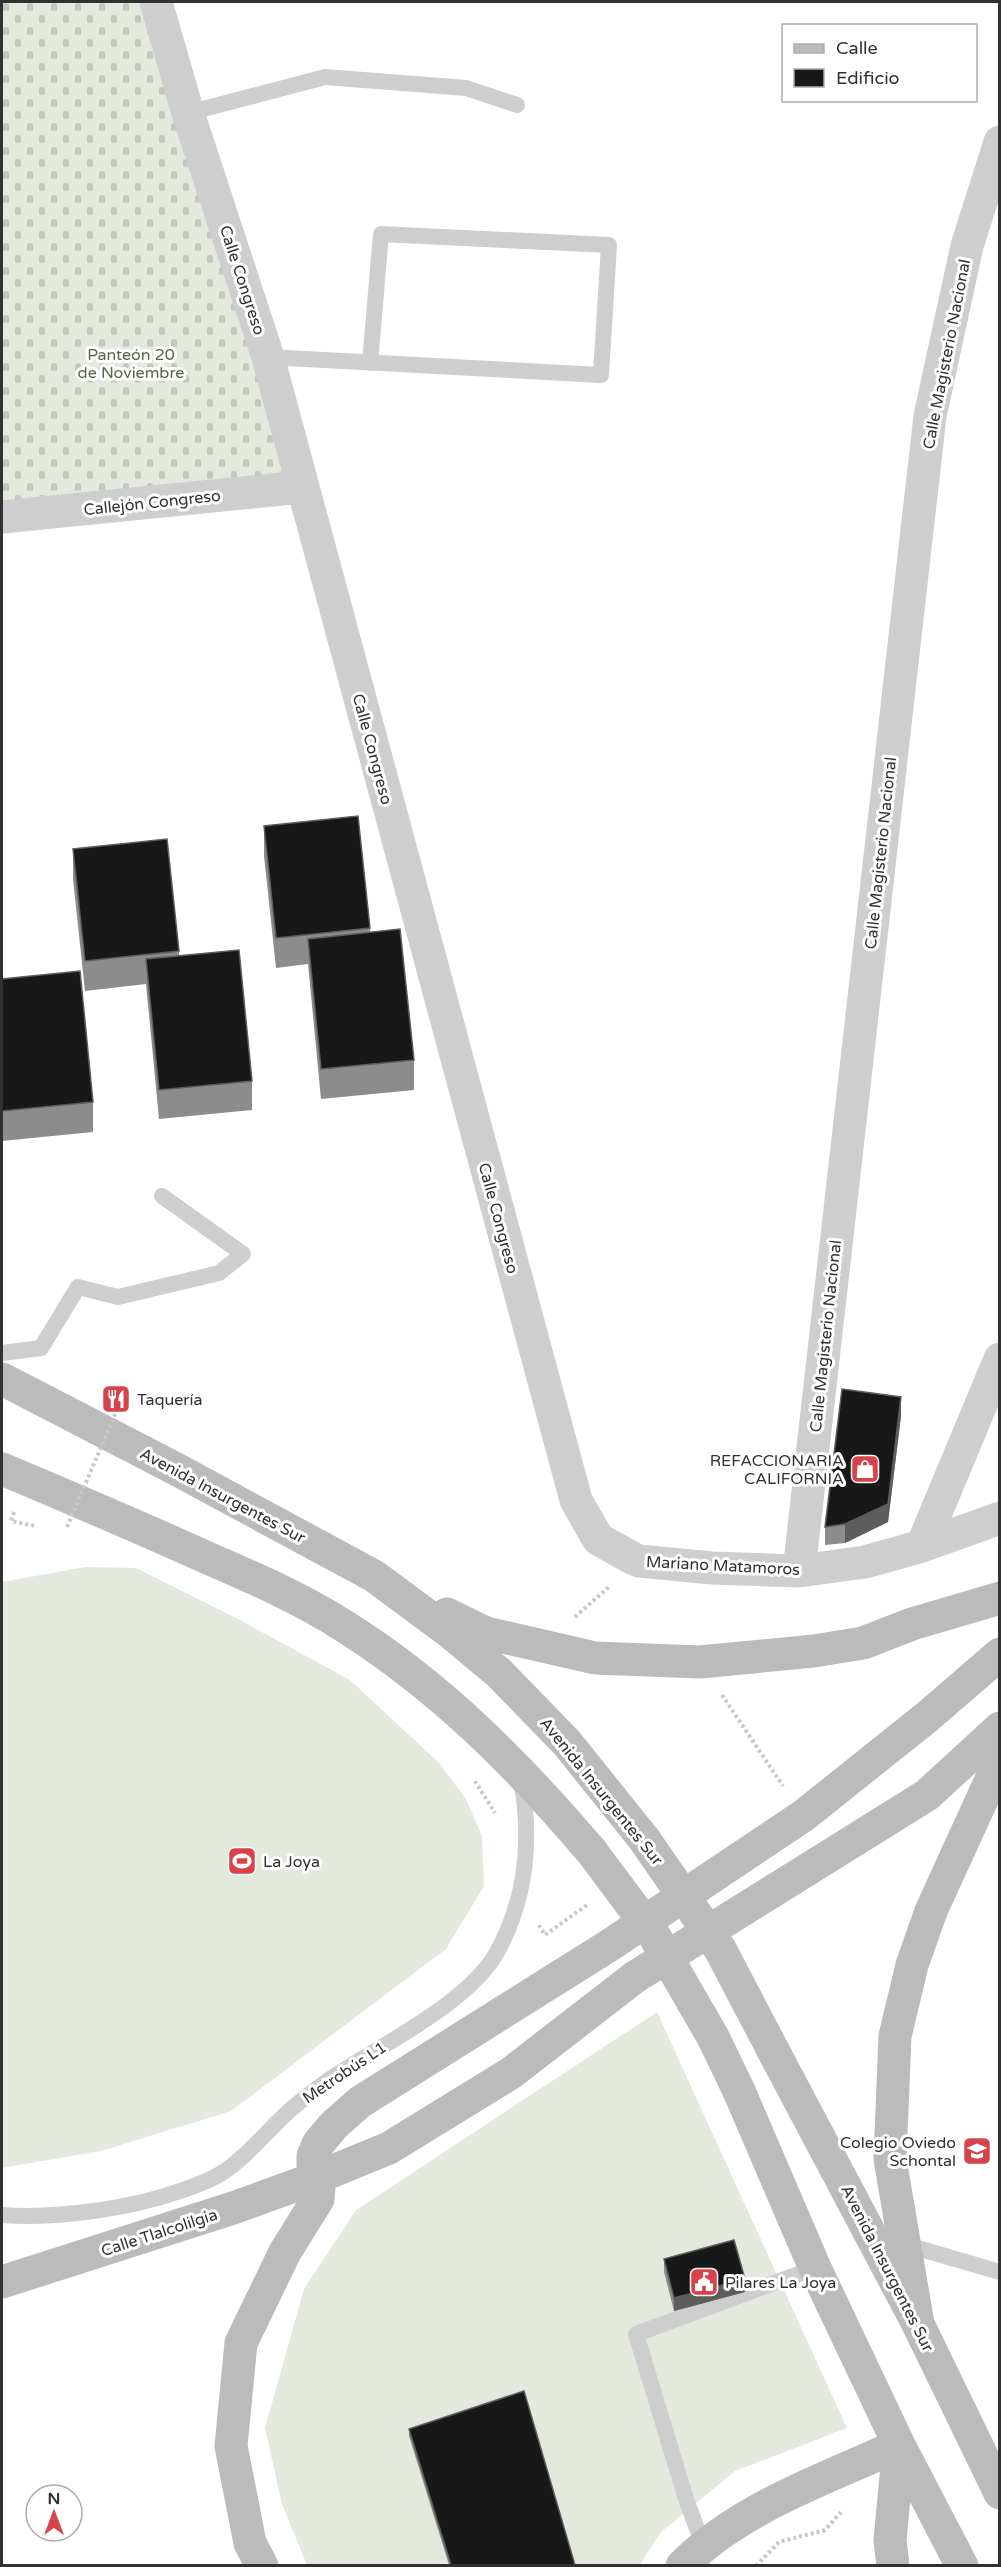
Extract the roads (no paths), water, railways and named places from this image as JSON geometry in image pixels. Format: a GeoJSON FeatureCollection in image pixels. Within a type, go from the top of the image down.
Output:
{"type":"FeatureCollection","features":[{"type":"Feature","properties":{"kind":"main road","name":"Avenida Insurgentes Sur"},"geometry":{"type":"LineString","coordinates":[[2,1379],[176,1469],[374,1576],[451,1633],[499,1673],[567,1743],[644,1839],[720,1949],[918,2324],[999,2493]]}},
{"type":"Feature","properties":{"kind":"main road"},"geometry":{"type":"LineString","coordinates":[[2,1469],[271,1586],[343,1624],[386,1653],[459,1710],[519,1769],[591,1851],[654,1935],[713,2037],[739,2091],[815,2268],[899,2445],[962,2565]]}},
{"type":"Feature","properties":{"kind":"main road"},"geometry":{"type":"LineString","coordinates":[[374,1576],[486,1633],[595,1658],[700,1662],[814,1651],[863,1643],[912,1624],[999,1598]]}},
{"type":"Feature","properties":{"kind":"main road"},"geometry":{"type":"LineString","coordinates":[[262,2565],[250,2544],[231,2446],[241,2343],[285,2252],[318,2199],[319,2187],[313,2156],[318,2144],[334,2125],[360,2102],[610,1945],[803,1816],[927,1717],[999,1654]]}},
{"type":"Feature","properties":{"kind":"main road","name":"Calle Tlalcolilgia"},"geometry":{"type":"LineString","coordinates":[[2,2282],[178,2226],[316,2178],[389,2148],[511,2073],[635,1977],[927,1795],[999,1728]]}},
{"type":"Feature","properties":{"kind":"main road"},"geometry":{"type":"LineString","coordinates":[[918,2324],[890,2159],[895,2036],[912,1965],[931,1911],[990,1803],[999,1760]]}},
{"type":"Feature","properties":{"kind":"main road"},"geometry":{"type":"LineString","coordinates":[[692,2555],[743,2517],[899,2445]]}},
{"type":"Feature","properties":{"kind":"main road"},"geometry":{"type":"LineString","coordinates":[[893,2565],[890,2540],[899,2445]]}},
{"type":"Feature","properties":{"kind":"street","name":"Calle Congreso"},"geometry":{"type":"LineString","coordinates":[[156,2],[188,113],[268,357],[576,1500]]}},
{"type":"Feature","properties":{"kind":"street","name":"Calle Magisterio Nacional"},"geometry":{"type":"LineString","coordinates":[[799,1571],[930,416],[968,246],[999,142]]}},
{"type":"Feature","properties":{"kind":"street","name":"Callejón Congreso"},"geometry":{"type":"LineString","coordinates":[[2,517],[302,487]]}},
{"type":"Feature","properties":{"kind":"street"},"geometry":{"type":"LineString","coordinates":[[922,1546],[999,1359]]}},
{"type":"Feature","properties":{"kind":"street","name":"Mariano Matamoros"},"geometry":{"type":"LineString","coordinates":[[576,1500],[598,1539],[634,1559],[712,1568],[799,1571],[865,1562],[922,1546],[999,1518]]}},
{"type":"Feature","properties":{"kind":"lane"},"geometry":{"type":"LineString","coordinates":[[188,113],[325,77],[466,88],[518,105]]}},
{"type":"Feature","properties":{"kind":"lane"},"geometry":{"type":"LineString","coordinates":[[268,357],[370,363],[601,375],[609,245],[381,234],[370,363]]}},
{"type":"Feature","properties":{"kind":"lane"},"geometry":{"type":"LineString","coordinates":[[2,1353],[41,1348],[78,1287],[118,1297],[219,1273],[243,1254],[162,1196]]}},
{"type":"Feature","properties":{"kind":"lane","name":"Metrobús L1"},"geometry":{"type":"LineString","coordinates":[[2,2214],[69,2214],[124,2205],[180,2191],[228,2169],[288,2111],[319,2088],[455,1999],[483,1973],[496,1954],[511,1923],[524,1880],[526,1807],[519,1769]]}},
{"type":"Feature","properties":{"kind":"lane"},"geometry":{"type":"LineString","coordinates":[[904,2244],[999,2272]]}},
{"type":"Feature","properties":{"kind":"lane"},"geometry":{"type":"LineString","coordinates":[[692,2555],[686,2499],[636,2334],[815,2268]]}},
{"type":"Feature","properties":{"kind":"place","name":"Taquería"},"geometry":{"type":"Point","coordinates":[116,1399]}},
{"type":"Feature","properties":{"kind":"place","name":"REFACCIONARIA CALIFORNIA"},"geometry":{"type":"Point","coordinates":[865,1469]}},
{"type":"Feature","properties":{"kind":"place","name":"La Joya"},"geometry":{"type":"Point","coordinates":[242,1861]}},
{"type":"Feature","properties":{"kind":"place","name":"Colegio Oviedo Schontal"},"geometry":{"type":"Point","coordinates":[977,2151]}},
{"type":"Feature","properties":{"kind":"place","name":"Pilares La Joya"},"geometry":{"type":"Point","coordinates":[704,2282]}},
{"type":"Feature","properties":{"kind":"park label","name":"Panteón 20 de Noviembre"},"geometry":{"type":"Point","coordinates":[131,363]}}]}
